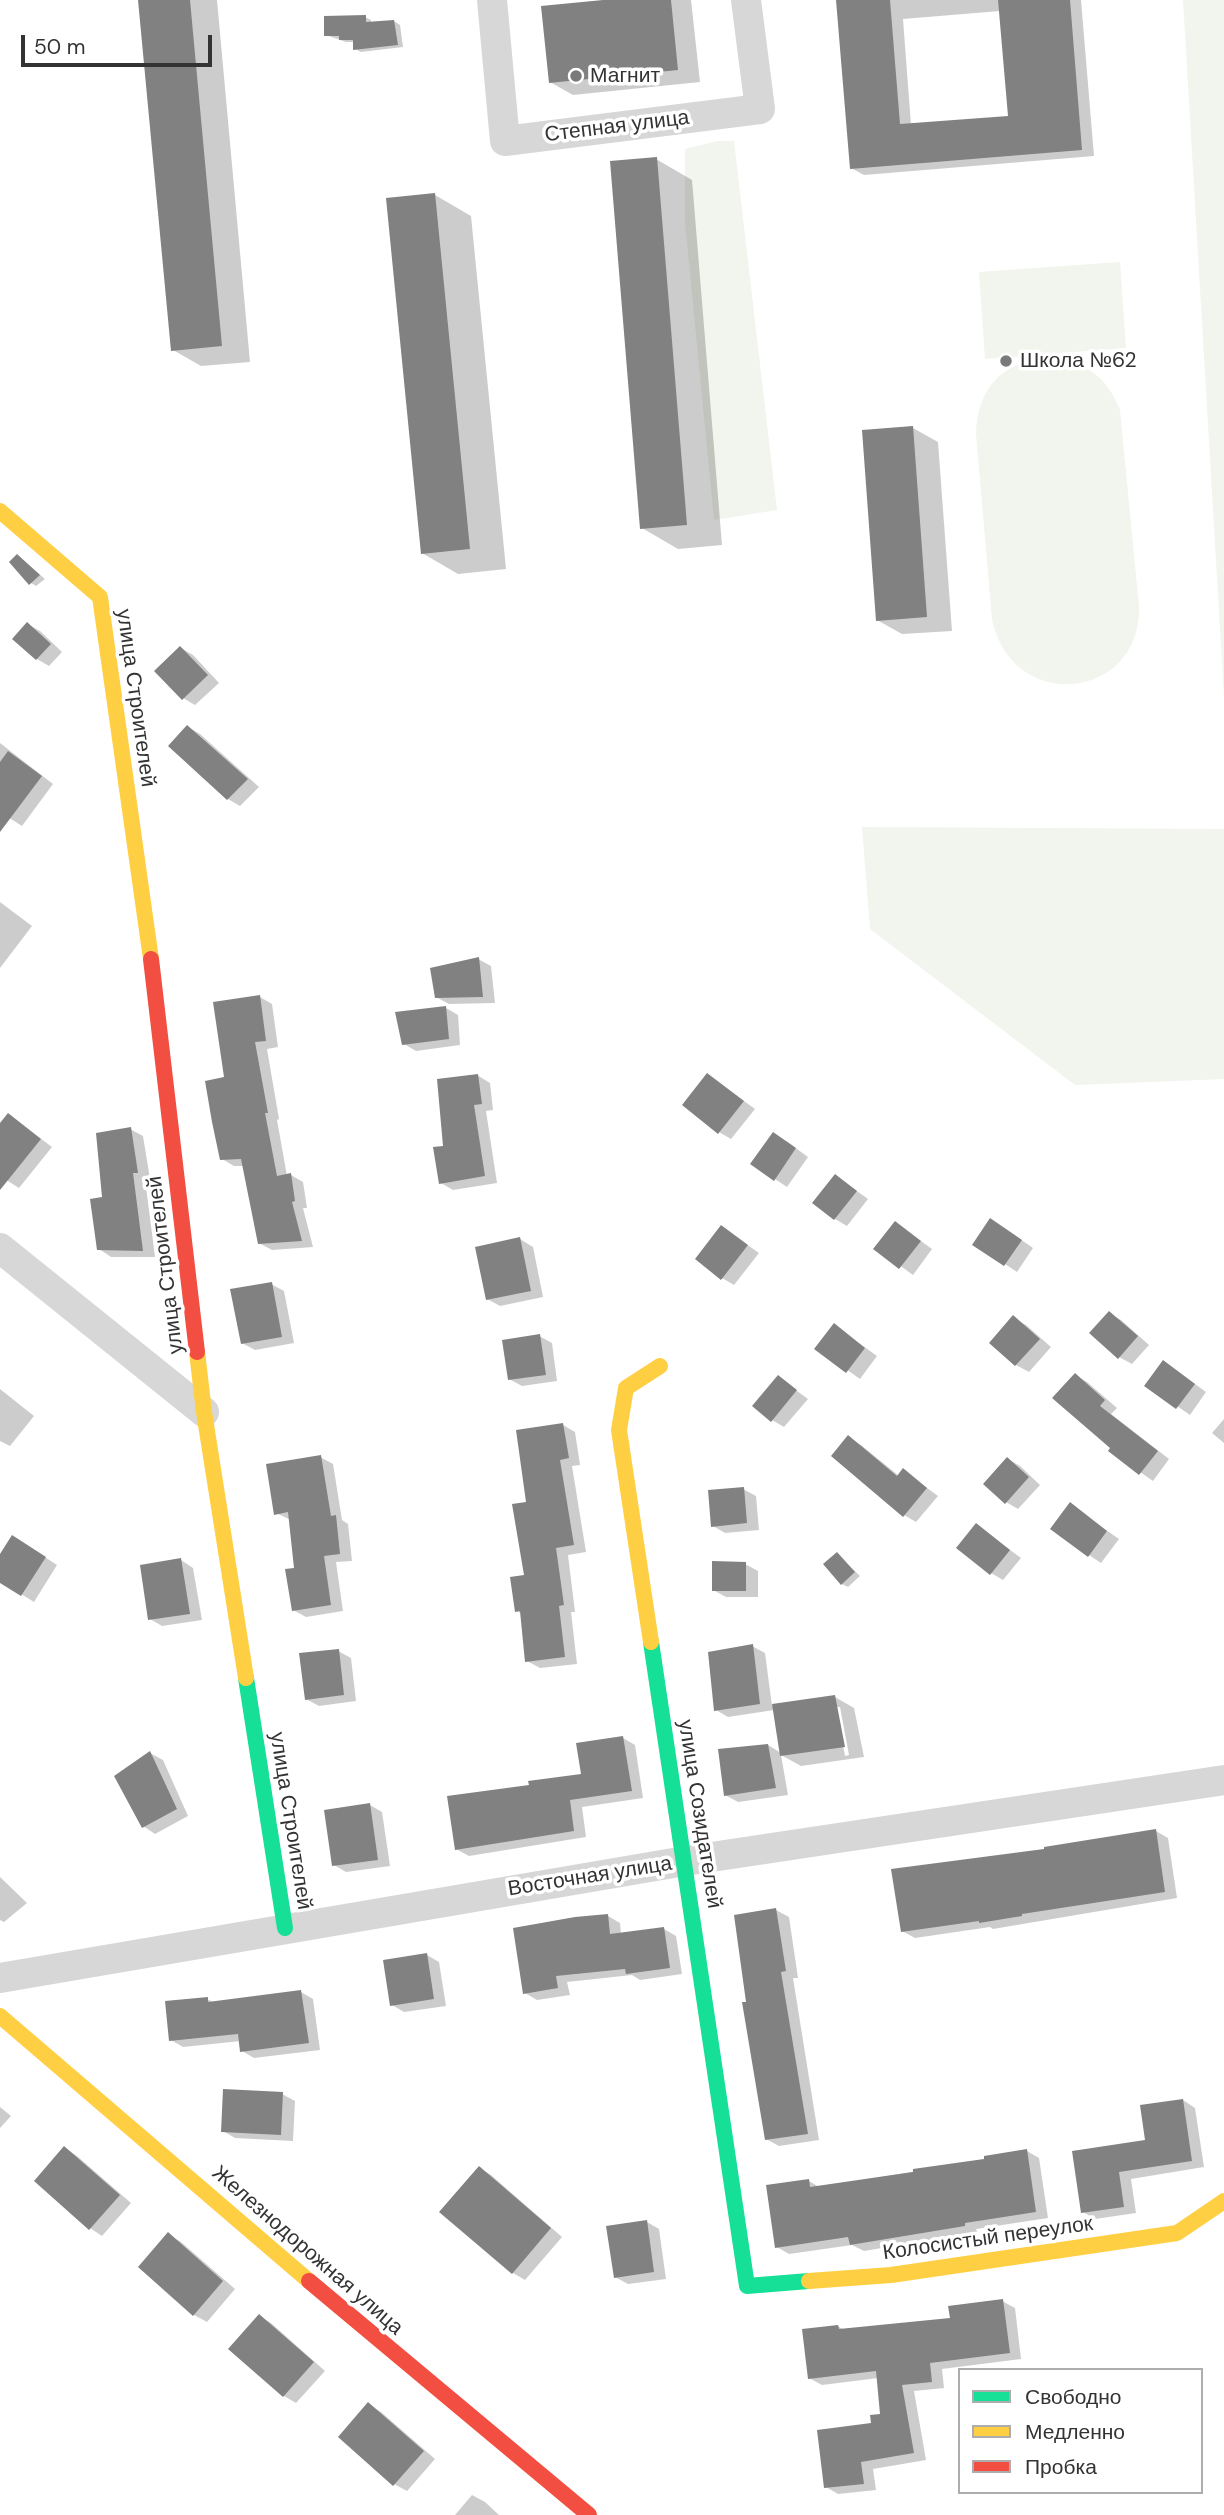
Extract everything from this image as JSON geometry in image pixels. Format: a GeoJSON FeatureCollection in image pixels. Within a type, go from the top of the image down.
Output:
{"type":"FeatureCollection","features":[{"type":"Feature","properties":{"kind":"street","name":"Степная улица"},"geometry":{"type":"LineString","coordinates":[[492,0],[505,141],[760,109],[746,0]]}},
{"type":"Feature","properties":{"kind":"street","name":"улица Строителей"},"geometry":{"type":"LineString","coordinates":[[0,511],[100,597],[150,952],[204,1412],[285,1928]]}},
{"type":"Feature","properties":{"kind":"street"},"geometry":{"type":"LineString","coordinates":[[0,1248],[204,1412]]}},
{"type":"Feature","properties":{"kind":"street","name":"улица Созидателей"},"geometry":{"type":"LineString","coordinates":[[660,1366],[626,1388],[619,1430],[747,2286]]}},
{"type":"Feature","properties":{"kind":"street","name":"Восточная улица"},"geometry":{"type":"LineString","coordinates":[[0,1978],[685,1861],[1224,1780]]}},
{"type":"Feature","properties":{"kind":"street","name":"Железнодорожная улица"},"geometry":{"type":"LineString","coordinates":[[0,2016],[392,2352],[589,2515]]}},
{"type":"Feature","properties":{"kind":"street","name":"Колосистый переулок"},"geometry":{"type":"LineString","coordinates":[[747,2286],[891,2275],[1177,2233],[1224,2201]]}},
{"type":"Feature","properties":{"kind":"shaded area"},"geometry":{"type":"Polygon","coordinates":[[[1183,0],[1224,0],[1224,697],[1183,0]]]}},
{"type":"Feature","properties":{"kind":"shaded area"},"geometry":{"type":"Polygon","coordinates":[[[717,141],[734,141],[777,510],[714,520],[685,222],[685,149],[717,141]]]}},
{"type":"Feature","properties":{"kind":"shaded area"},"geometry":{"type":"Polygon","coordinates":[[[1120,262],[1126,348],[985,359],[979,272],[1120,262]]]}},
{"type":"Feature","properties":{"kind":"shaded area"},"geometry":{"type":"Polygon","coordinates":[[[1046,358],[1071,361],[1092,371],[1108,388],[1120,410],[1139,607],[1134,638],[1120,662],[1098,677],[1073,684],[1047,682],[1023,670],[1004,650],[992,619],[976,434],[981,404],[995,381],[1016,365],[1046,358]]]}},
{"type":"Feature","properties":{"kind":"shaded area"},"geometry":{"type":"Polygon","coordinates":[[[862,827],[1224,829],[1224,1079],[1075,1085],[870,929],[862,827]]]}},
{"type":"Feature","properties":{"kind":"building"},"geometry":{"type":"Polygon","coordinates":[[[138,0],[190,0],[222,346],[171,351],[138,0]]]}},
{"type":"Feature","properties":{"kind":"building"},"geometry":{"type":"Polygon","coordinates":[[[603,0],[671,0],[678,70],[549,83],[541,6],[603,0]]]}},
{"type":"Feature","properties":{"kind":"building"},"geometry":{"type":"Polygon","coordinates":[[[836,0],[890,0],[900,124],[1008,116],[998,0],[1070,0],[1082,150],[850,169],[836,0]]]}},
{"type":"Feature","properties":{"kind":"building"},"geometry":{"type":"Polygon","coordinates":[[[366,15],[366,22],[394,20],[398,45],[353,50],[353,40],[324,36],[324,16],[366,15]]]}},
{"type":"Feature","properties":{"kind":"building"},"geometry":{"type":"Polygon","coordinates":[[[657,157],[687,525],[640,529],[610,161],[657,157]]]}},
{"type":"Feature","properties":{"kind":"building"},"geometry":{"type":"Polygon","coordinates":[[[435,193],[470,549],[421,554],[386,198],[435,193]]]}},
{"type":"Feature","properties":{"kind":"building"},"geometry":{"type":"Polygon","coordinates":[[[913,426],[927,617],[876,621],[862,430],[913,426]]]}},
{"type":"Feature","properties":{"kind":"building"},"geometry":{"type":"Polygon","coordinates":[[[17,554],[40,575],[29,585],[9,562],[17,554]]]}},
{"type":"Feature","properties":{"kind":"building"},"geometry":{"type":"Polygon","coordinates":[[[27,622],[51,644],[36,660],[12,639],[27,622]]]}},
{"type":"Feature","properties":{"kind":"building"},"geometry":{"type":"Polygon","coordinates":[[[180,646],[208,675],[182,700],[154,671],[180,646]]]}},
{"type":"Feature","properties":{"kind":"building"},"geometry":{"type":"Polygon","coordinates":[[[187,725],[248,779],[227,800],[168,746],[187,725]]]}},
{"type":"Feature","properties":{"kind":"building"},"geometry":{"type":"Polygon","coordinates":[[[8,751],[42,776],[0,832],[0,762],[8,751]]]}},
{"type":"Feature","properties":{"kind":"building"},"geometry":{"type":"Polygon","coordinates":[[[479,957],[483,997],[435,998],[430,968],[479,957]]]}},
{"type":"Feature","properties":{"kind":"building"},"geometry":{"type":"Polygon","coordinates":[[[260,995],[266,1041],[255,1042],[268,1113],[265,1113],[277,1176],[291,1173],[295,1201],[292,1202],[302,1241],[258,1244],[241,1159],[220,1160],[205,1081],[224,1077],[213,1002],[260,995]]]}},
{"type":"Feature","properties":{"kind":"building"},"geometry":{"type":"Polygon","coordinates":[[[446,1006],[449,1039],[402,1045],[395,1012],[446,1006]]]}},
{"type":"Feature","properties":{"kind":"building"},"geometry":{"type":"Polygon","coordinates":[[[707,1073],[744,1101],[718,1134],[682,1105],[707,1073]]]}},
{"type":"Feature","properties":{"kind":"building"},"geometry":{"type":"Polygon","coordinates":[[[478,1074],[482,1104],[474,1105],[485,1176],[439,1184],[433,1147],[443,1146],[437,1079],[478,1074]]]}},
{"type":"Feature","properties":{"kind":"building"},"geometry":{"type":"Polygon","coordinates":[[[8,1113],[41,1139],[0,1190],[0,1123],[8,1113]]]}},
{"type":"Feature","properties":{"kind":"building"},"geometry":{"type":"Polygon","coordinates":[[[131,1127],[138,1173],[133,1173],[143,1251],[97,1250],[90,1199],[102,1197],[96,1133],[131,1127]]]}},
{"type":"Feature","properties":{"kind":"building"},"geometry":{"type":"Polygon","coordinates":[[[773,1132],[796,1148],[774,1181],[750,1164],[773,1132]]]}},
{"type":"Feature","properties":{"kind":"building"},"geometry":{"type":"Polygon","coordinates":[[[835,1174],[857,1191],[834,1220],[812,1203],[835,1174]]]}},
{"type":"Feature","properties":{"kind":"building"},"geometry":{"type":"Polygon","coordinates":[[[990,1218],[1022,1240],[1004,1266],[972,1245],[990,1218]]]}},
{"type":"Feature","properties":{"kind":"building"},"geometry":{"type":"Polygon","coordinates":[[[895,1221],[921,1241],[899,1269],[873,1249],[895,1221]]]}},
{"type":"Feature","properties":{"kind":"building"},"geometry":{"type":"Polygon","coordinates":[[[721,1225],[748,1245],[721,1280],[695,1259],[721,1225]]]}},
{"type":"Feature","properties":{"kind":"building"},"geometry":{"type":"Polygon","coordinates":[[[520,1237],[531,1291],[486,1300],[475,1247],[520,1237]]]}},
{"type":"Feature","properties":{"kind":"building"},"geometry":{"type":"Polygon","coordinates":[[[272,1282],[282,1337],[241,1344],[230,1289],[272,1282]]]}},
{"type":"Feature","properties":{"kind":"building"},"geometry":{"type":"Polygon","coordinates":[[[1109,1311],[1138,1336],[1118,1359],[1089,1333],[1109,1311]]]}},
{"type":"Feature","properties":{"kind":"building"},"geometry":{"type":"Polygon","coordinates":[[[1013,1315],[1040,1339],[1015,1366],[989,1343],[1013,1315]]]}},
{"type":"Feature","properties":{"kind":"building"},"geometry":{"type":"Polygon","coordinates":[[[834,1323],[865,1348],[846,1373],[814,1349],[834,1323]]]}},
{"type":"Feature","properties":{"kind":"building"},"geometry":{"type":"Polygon","coordinates":[[[540,1334],[546,1375],[508,1380],[502,1340],[540,1334]]]}},
{"type":"Feature","properties":{"kind":"building"},"geometry":{"type":"Polygon","coordinates":[[[1163,1360],[1195,1384],[1176,1409],[1144,1386],[1163,1360]]]}},
{"type":"Feature","properties":{"kind":"building"},"geometry":{"type":"Polygon","coordinates":[[[1075,1373],[1105,1400],[1100,1406],[1158,1451],[1139,1475],[1108,1451],[1110,1448],[1052,1398],[1075,1373]]]}},
{"type":"Feature","properties":{"kind":"building"},"geometry":{"type":"Polygon","coordinates":[[[778,1375],[797,1390],[771,1422],[752,1406],[778,1375]]]}},
{"type":"Feature","properties":{"kind":"building"},"geometry":{"type":"Polygon","coordinates":[[[563,1423],[569,1458],[560,1460],[574,1545],[556,1548],[564,1605],[559,1606],[565,1657],[525,1662],[520,1611],[515,1612],[510,1577],[524,1575],[512,1504],[526,1502],[516,1430],[563,1423]]]}},
{"type":"Feature","properties":{"kind":"building"},"geometry":{"type":"Polygon","coordinates":[[[848,1435],[897,1476],[903,1468],[927,1488],[903,1517],[831,1456],[848,1435]]]}},
{"type":"Feature","properties":{"kind":"building"},"geometry":{"type":"Polygon","coordinates":[[[321,1455],[331,1516],[336,1515],[340,1554],[324,1556],[331,1605],[292,1611],[285,1569],[294,1568],[288,1512],[274,1515],[266,1464],[321,1455]]]}},
{"type":"Feature","properties":{"kind":"building"},"geometry":{"type":"Polygon","coordinates":[[[1007,1457],[1029,1477],[1005,1504],[983,1484],[1007,1457]]]}},
{"type":"Feature","properties":{"kind":"building"},"geometry":{"type":"Polygon","coordinates":[[[744,1487],[747,1523],[711,1527],[708,1490],[744,1487]]]}},
{"type":"Feature","properties":{"kind":"building"},"geometry":{"type":"Polygon","coordinates":[[[1070,1502],[1107,1531],[1088,1557],[1050,1529],[1070,1502]]]}},
{"type":"Feature","properties":{"kind":"building"},"geometry":{"type":"Polygon","coordinates":[[[976,1523],[1010,1550],[990,1575],[956,1548],[976,1523]]]}},
{"type":"Feature","properties":{"kind":"building"},"geometry":{"type":"Polygon","coordinates":[[[12,1535],[46,1557],[21,1596],[0,1583],[0,1554],[12,1535]]]}},
{"type":"Feature","properties":{"kind":"building"},"geometry":{"type":"Polygon","coordinates":[[[837,1552],[855,1572],[841,1585],[823,1564],[837,1552]]]}},
{"type":"Feature","properties":{"kind":"building"},"geometry":{"type":"Polygon","coordinates":[[[181,1558],[190,1614],[148,1620],[140,1565],[181,1558]]]}},
{"type":"Feature","properties":{"kind":"building"},"geometry":{"type":"Polygon","coordinates":[[[712,1561],[746,1562],[746,1591],[712,1591],[712,1561]]]}},
{"type":"Feature","properties":{"kind":"building"},"geometry":{"type":"Polygon","coordinates":[[[753,1644],[760,1704],[714,1711],[708,1652],[753,1644]]]}},
{"type":"Feature","properties":{"kind":"building"},"geometry":{"type":"Polygon","coordinates":[[[339,1649],[344,1695],[305,1700],[299,1653],[339,1649]]]}},
{"type":"Feature","properties":{"kind":"building"},"geometry":{"type":"Polygon","coordinates":[[[835,1695],[845,1747],[780,1756],[772,1704],[835,1695]]]}},
{"type":"Feature","properties":{"kind":"building"},"geometry":{"type":"Polygon","coordinates":[[[623,1736],[632,1791],[570,1800],[574,1831],[455,1850],[447,1796],[529,1785],[528,1781],[581,1774],[576,1743],[623,1736]]]}},
{"type":"Feature","properties":{"kind":"building"},"geometry":{"type":"Polygon","coordinates":[[[768,1744],[776,1788],[724,1796],[718,1749],[768,1744]]]}},
{"type":"Feature","properties":{"kind":"building"},"geometry":{"type":"Polygon","coordinates":[[[150,1751],[177,1809],[142,1828],[114,1776],[150,1751]]]}},
{"type":"Feature","properties":{"kind":"building"},"geometry":{"type":"Polygon","coordinates":[[[370,1803],[378,1860],[332,1866],[324,1810],[370,1803]]]}},
{"type":"Feature","properties":{"kind":"building"},"geometry":{"type":"Polygon","coordinates":[[[1156,1829],[1165,1892],[979,1923],[901,1932],[891,1869],[1044,1849],[1156,1829]]]}},
{"type":"Feature","properties":{"kind":"building"},"geometry":{"type":"Polygon","coordinates":[[[776,1908],[786,1971],[781,1972],[808,2134],[765,2140],[742,2002],[746,2002],[734,1915],[776,1908]]]}},
{"type":"Feature","properties":{"kind":"building"},"geometry":{"type":"Polygon","coordinates":[[[608,1914],[610,1934],[664,1927],[670,1968],[626,1974],[625,1969],[556,1976],[558,1988],[523,1994],[513,1928],[608,1914]]]}},
{"type":"Feature","properties":{"kind":"building"},"geometry":{"type":"Polygon","coordinates":[[[427,1953],[434,1999],[390,2006],[383,1960],[427,1953]]]}},
{"type":"Feature","properties":{"kind":"building"},"geometry":{"type":"Polygon","coordinates":[[[301,1990],[309,2043],[240,2052],[238,2034],[169,2041],[165,2001],[208,1997],[208,2002],[301,1990]]]}},
{"type":"Feature","properties":{"kind":"building"},"geometry":{"type":"Polygon","coordinates":[[[223,2089],[283,2092],[281,2135],[221,2132],[223,2089]]]}},
{"type":"Feature","properties":{"kind":"building"},"geometry":{"type":"Polygon","coordinates":[[[1183,2099],[1192,2161],[1119,2172],[1124,2207],[1081,2213],[1072,2151],[1145,2140],[1140,2105],[1183,2099]]]}},
{"type":"Feature","properties":{"kind":"building"},"geometry":{"type":"Polygon","coordinates":[[[64,2146],[120,2195],[89,2230],[34,2181],[64,2146]]]}},
{"type":"Feature","properties":{"kind":"building"},"geometry":{"type":"Polygon","coordinates":[[[1027,2149],[1036,2212],[850,2245],[848,2237],[775,2248],[766,2185],[809,2179],[810,2187],[913,2172],[913,2169],[984,2159],[984,2156],[1027,2149]]]}},
{"type":"Feature","properties":{"kind":"building"},"geometry":{"type":"Polygon","coordinates":[[[479,2166],[551,2228],[512,2274],[439,2212],[479,2166]]]}},
{"type":"Feature","properties":{"kind":"building"},"geometry":{"type":"Polygon","coordinates":[[[647,2220],[654,2272],[614,2278],[606,2226],[647,2220]]]}},
{"type":"Feature","properties":{"kind":"building"},"geometry":{"type":"Polygon","coordinates":[[[168,2232],[223,2281],[193,2316],[138,2267],[168,2232]]]}},
{"type":"Feature","properties":{"kind":"building"},"geometry":{"type":"Polygon","coordinates":[[[1003,2299],[1010,2353],[930,2363],[932,2382],[902,2385],[914,2453],[861,2462],[864,2484],[824,2488],[817,2430],[871,2423],[870,2415],[880,2414],[876,2371],[808,2379],[802,2329],[838,2325],[839,2329],[950,2318],[948,2306],[1003,2299]]]}},
{"type":"Feature","properties":{"kind":"building"},"geometry":{"type":"Polygon","coordinates":[[[259,2314],[314,2362],[283,2397],[228,2349],[259,2314]]]}},
{"type":"Feature","properties":{"kind":"building"},"geometry":{"type":"Polygon","coordinates":[[[368,2402],[424,2451],[393,2486],[338,2437],[368,2402]]]}},
{"type":"Feature","properties":{"kind":"traffic: fast"},"geometry":{"type":"LineString","coordinates":[[651,1642],[747,2286],[809,2281]]}},
{"type":"Feature","properties":{"kind":"traffic: fast"},"geometry":{"type":"LineString","coordinates":[[246,1678],[285,1928]]}},
{"type":"Feature","properties":{"kind":"traffic: slow"},"geometry":{"type":"LineString","coordinates":[[0,511],[100,597],[151,959]]}},
{"type":"Feature","properties":{"kind":"traffic: slow"},"geometry":{"type":"LineString","coordinates":[[197,1352],[246,1678]]}},
{"type":"Feature","properties":{"kind":"traffic: slow"},"geometry":{"type":"LineString","coordinates":[[651,1642],[619,1430],[626,1388],[660,1366]]}},
{"type":"Feature","properties":{"kind":"traffic: slow"},"geometry":{"type":"LineString","coordinates":[[0,2016],[309,2281]]}},
{"type":"Feature","properties":{"kind":"traffic: slow"},"geometry":{"type":"LineString","coordinates":[[809,2281],[891,2275],[1177,2233],[1224,2201]]}},
{"type":"Feature","properties":{"kind":"traffic: jam"},"geometry":{"type":"LineString","coordinates":[[151,959],[197,1352]]}},
{"type":"Feature","properties":{"kind":"traffic: jam"},"geometry":{"type":"LineString","coordinates":[[309,2281],[589,2515]]}},
{"type":"Feature","properties":{"kind":"place","name":"Магнит"},"geometry":{"type":"Point","coordinates":[576,76]}},
{"type":"Feature","properties":{"kind":"place","name":"Школа №62"},"geometry":{"type":"Point","coordinates":[1006,361]}}]}
